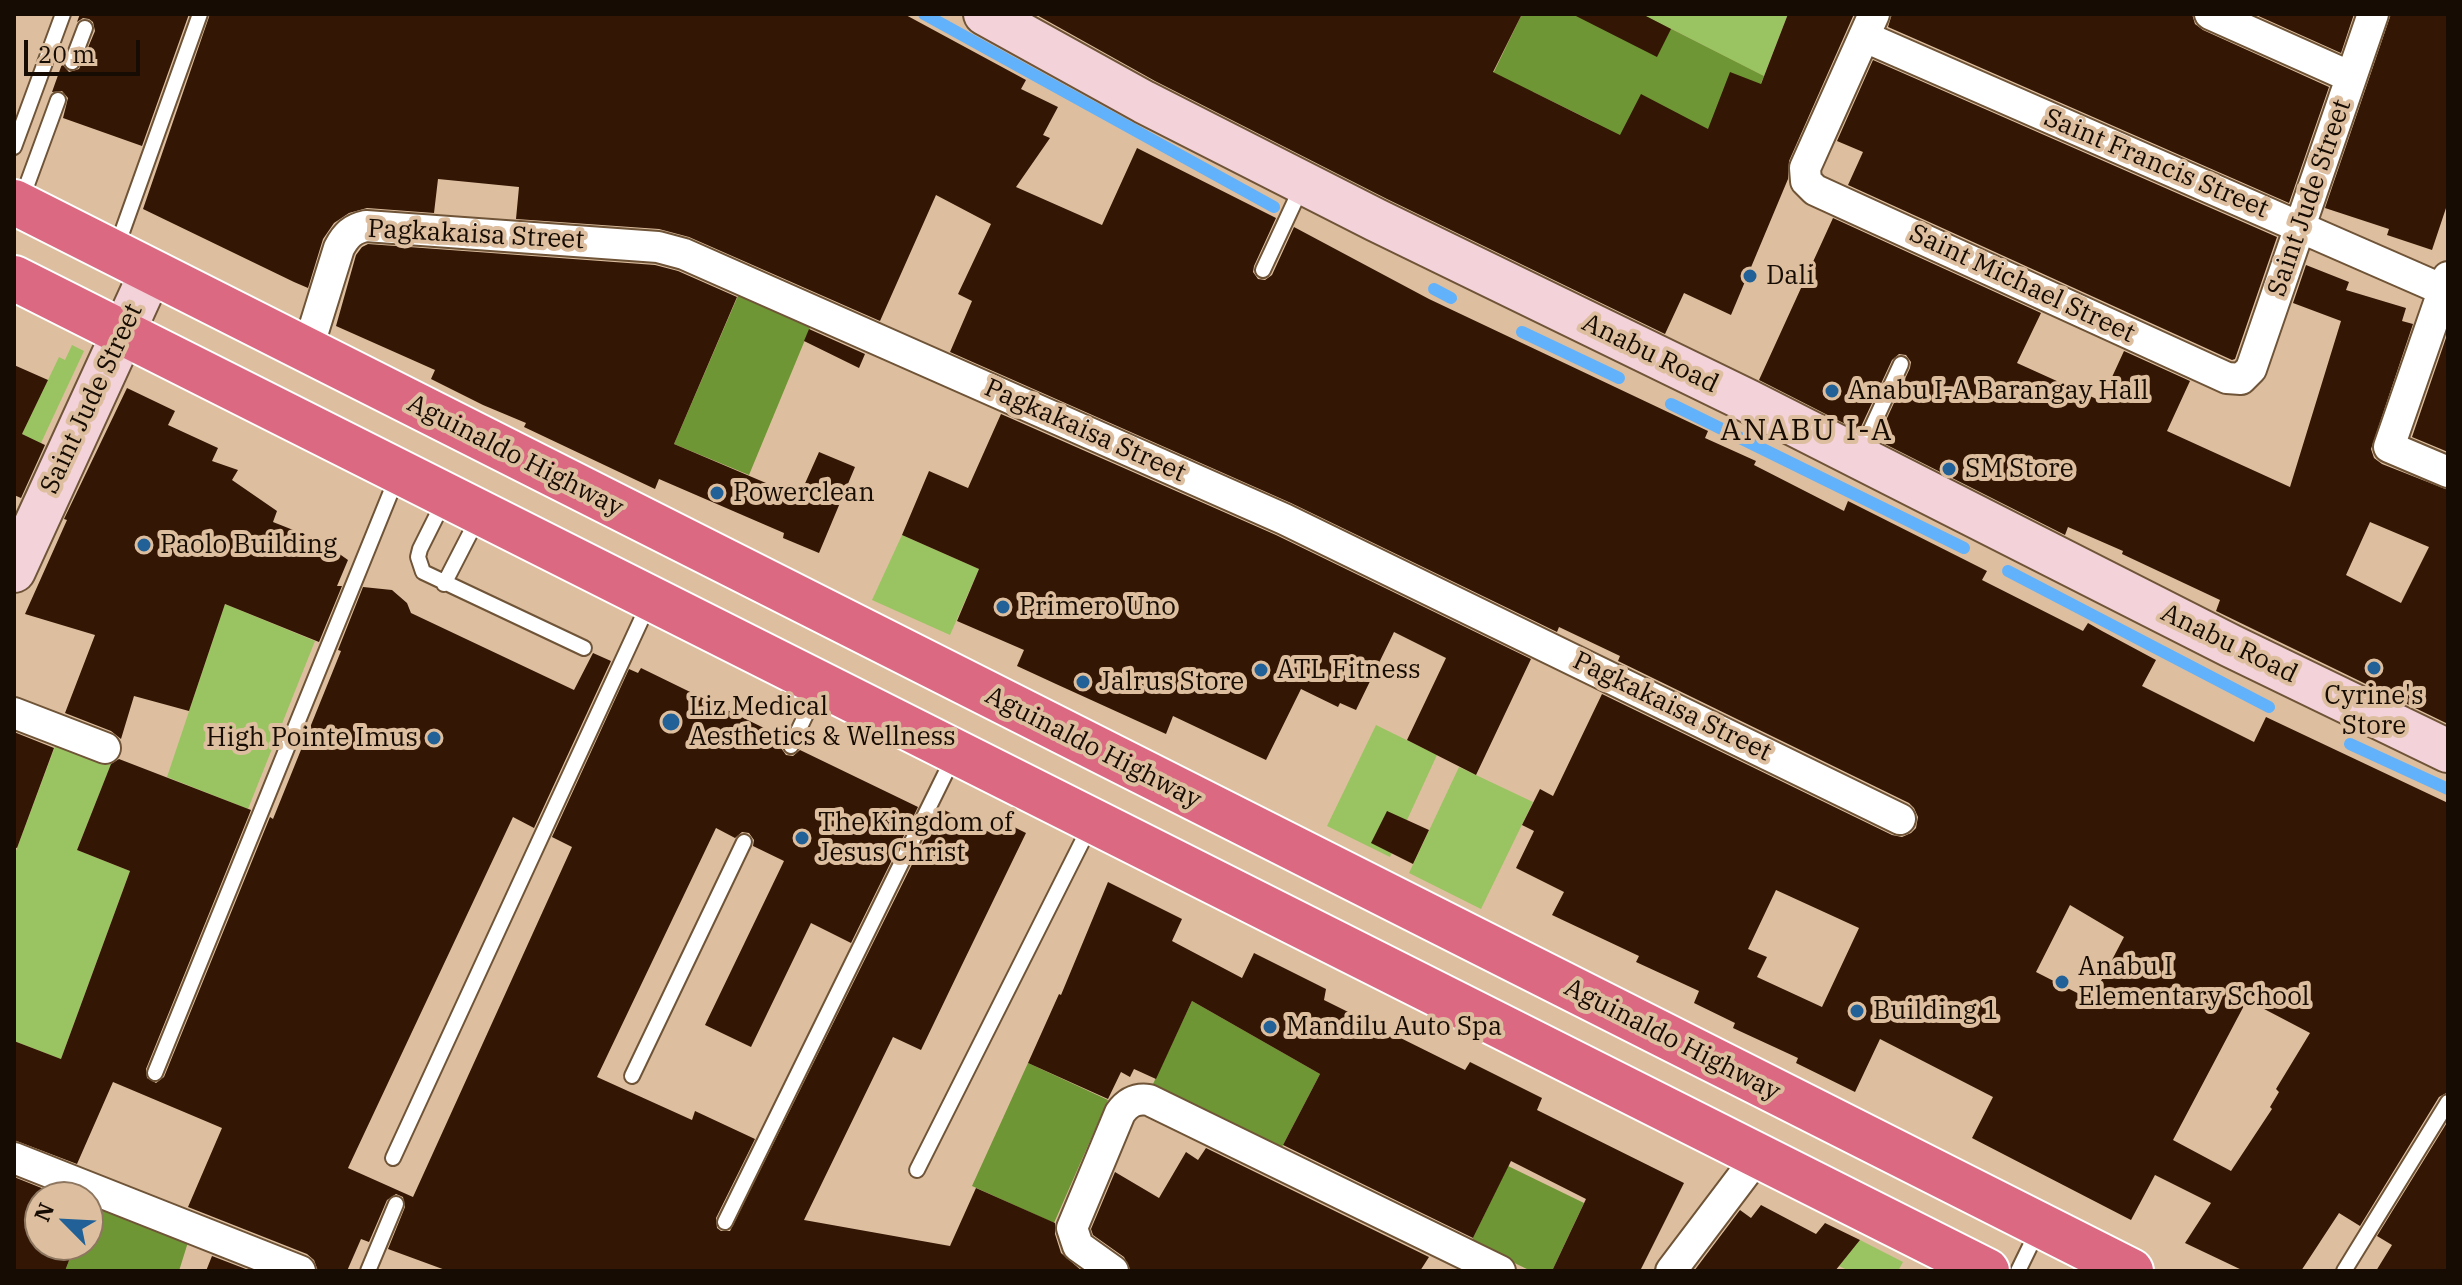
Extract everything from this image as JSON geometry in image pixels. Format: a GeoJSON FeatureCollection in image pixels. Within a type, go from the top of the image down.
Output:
{"type":"FeatureCollection","features":[{"type":"Feature","properties":{"kind":"highway","name":"Aguinaldo Highway"},"geometry":{"type":"LineString","coordinates":[[17,203],[2131,1271]]}},
{"type":"Feature","properties":{"kind":"highway"},"geometry":{"type":"LineString","coordinates":[[14,278],[1987,1271]]}},
{"type":"Feature","properties":{"kind":"street"},"geometry":{"type":"LineString","coordinates":[[2210,14],[2351,77]]}},
{"type":"Feature","properties":{"kind":"street","name":"Saint Jude Street"},"geometry":{"type":"LineString","coordinates":[[2241,379],[2251,369],[2373,14]]}},
{"type":"Feature","properties":{"kind":"street","name":"Anabu Road"},"geometry":{"type":"LineString","coordinates":[[1011,20],[1144,102],[1460,262],[1706,380],[2207,634],[2448,751]]}},
{"type":"Feature","properties":{"kind":"street","name":"Saint Michael Street"},"geometry":{"type":"LineString","coordinates":[[1869,26],[1805,168],[1806,181],[1815,190],[2227,378],[2241,379]]}},
{"type":"Feature","properties":{"kind":"street","name":"Saint Francis Street"},"geometry":{"type":"LineString","coordinates":[[1869,26],[2300,226],[2446,286]]}},
{"type":"Feature","properties":{"kind":"street","name":"Pagkakaisa Street"},"geometry":{"type":"LineString","coordinates":[[307,351],[339,248],[355,228],[382,227],[672,249],[1284,519],[1900,819]]}},
{"type":"Feature","properties":{"kind":"street","name":"Saint Jude Street"},"geometry":{"type":"LineString","coordinates":[[14,571],[122,333],[133,262]]}},
{"type":"Feature","properties":{"kind":"street"},"geometry":{"type":"LineString","coordinates":[[2446,286],[2389,447],[2448,472]]}},
{"type":"Feature","properties":{"kind":"street"},"geometry":{"type":"LineString","coordinates":[[14,713],[105,748]]}},
{"type":"Feature","properties":{"kind":"street"},"geometry":{"type":"LineString","coordinates":[[1113,1271],[1078,1246],[1072,1228],[1120,1113],[1126,1105],[1141,1099],[1159,1104],[1500,1271]]}},
{"type":"Feature","properties":{"kind":"street"},"geometry":{"type":"LineString","coordinates":[[1671,1271],[1758,1156]]}},
{"type":"Feature","properties":{"kind":"street"},"geometry":{"type":"LineString","coordinates":[[14,1158],[109,1186],[300,1271]]}},
{"type":"Feature","properties":{"kind":"lane"},"geometry":{"type":"LineString","coordinates":[[14,147],[63,14]]}},
{"type":"Feature","properties":{"kind":"lane"},"geometry":{"type":"LineString","coordinates":[[133,262],[200,14]]}},
{"type":"Feature","properties":{"kind":"lane"},"geometry":{"type":"LineString","coordinates":[[72,62],[85,28]]}},
{"type":"Feature","properties":{"kind":"lane"},"geometry":{"type":"LineString","coordinates":[[17,203],[58,100]]}},
{"type":"Feature","properties":{"kind":"lane"},"geometry":{"type":"LineString","coordinates":[[1263,270],[1304,182]]}},
{"type":"Feature","properties":{"kind":"lane"},"geometry":{"type":"LineString","coordinates":[[1858,457],[1901,364]]}},
{"type":"Feature","properties":{"kind":"lane"},"geometry":{"type":"LineString","coordinates":[[155,1073],[399,473]]}},
{"type":"Feature","properties":{"kind":"lane"},"geometry":{"type":"LineString","coordinates":[[463,505],[418,557],[423,572],[584,648]]}},
{"type":"Feature","properties":{"kind":"lane"},"geometry":{"type":"LineString","coordinates":[[444,584],[463,505]]}},
{"type":"Feature","properties":{"kind":"lane"},"geometry":{"type":"LineString","coordinates":[[393,1158],[650,599]]}},
{"type":"Feature","properties":{"kind":"lane"},"geometry":{"type":"LineString","coordinates":[[791,746],[820,685]]}},
{"type":"Feature","properties":{"kind":"lane"},"geometry":{"type":"LineString","coordinates":[[725,1222],[955,752]]}},
{"type":"Feature","properties":{"kind":"lane"},"geometry":{"type":"LineString","coordinates":[[917,1170],[1092,822]]}},
{"type":"Feature","properties":{"kind":"lane"},"geometry":{"type":"LineString","coordinates":[[632,1076],[744,842]]}},
{"type":"Feature","properties":{"kind":"lane"},"geometry":{"type":"LineString","coordinates":[[2344,1271],[2448,1102]]}},
{"type":"Feature","properties":{"kind":"lane"},"geometry":{"type":"LineString","coordinates":[[368,1271],[396,1204]]}},
{"type":"Feature","properties":{"kind":"lane"},"geometry":{"type":"LineString","coordinates":[[2018,1271],[2040,1226]]}},
{"type":"Feature","properties":{"kind":"green space"},"geometry":{"type":"Polygon","coordinates":[[[1522,14],[1642,14],[1764,76],[1744,124],[1719,205],[1592,121],[1533,92],[1486,88],[1522,14]]]}},
{"type":"Feature","properties":{"kind":"green space"},"geometry":{"type":"Polygon","coordinates":[[[1642,14],[1788,14],[1764,76],[1642,14]]]}},
{"type":"Feature","properties":{"kind":"green space"},"geometry":{"type":"Polygon","coordinates":[[[740,291],[812,323],[749,475],[674,444],[740,291]]]}},
{"type":"Feature","properties":{"kind":"green space"},"geometry":{"type":"Polygon","coordinates":[[[72,345],[84,351],[41,443],[22,434],[59,357],[65,360],[72,345]]]}},
{"type":"Feature","properties":{"kind":"green space"},"geometry":{"type":"Polygon","coordinates":[[[902,535],[979,569],[950,635],[872,600],[902,535]]]}},
{"type":"Feature","properties":{"kind":"green space"},"geometry":{"type":"Polygon","coordinates":[[[225,604],[315,641],[248,809],[167,777],[225,604]]]}},
{"type":"Feature","properties":{"kind":"green space"},"geometry":{"type":"Polygon","coordinates":[[[1376,725],[1437,755],[1390,857],[1327,826],[1376,725]]]}},
{"type":"Feature","properties":{"kind":"green space"},"geometry":{"type":"Polygon","coordinates":[[[57,741],[112,762],[77,850],[130,871],[61,1059],[14,1041],[14,856],[57,741]]]}},
{"type":"Feature","properties":{"kind":"green space"},"geometry":{"type":"Polygon","coordinates":[[[1459,767],[1533,802],[1481,909],[1409,873],[1459,767]]]}},
{"type":"Feature","properties":{"kind":"green space"},"geometry":{"type":"Polygon","coordinates":[[[1192,1001],[1320,1074],[1282,1147],[1153,1084],[1192,1001]]]}},
{"type":"Feature","properties":{"kind":"green space"},"geometry":{"type":"Polygon","coordinates":[[[1028,1063],[1108,1100],[1054,1223],[972,1186],[1028,1063]]]}},
{"type":"Feature","properties":{"kind":"green space"},"geometry":{"type":"Polygon","coordinates":[[[1508,1166],[1584,1203],[1552,1271],[1531,1271],[1471,1242],[1508,1166]]]}},
{"type":"Feature","properties":{"kind":"green space"},"geometry":{"type":"Polygon","coordinates":[[[104,1209],[189,1239],[179,1271],[65,1271],[69,1261],[104,1261],[104,1209]]]}},
{"type":"Feature","properties":{"kind":"green space"},"geometry":{"type":"Polygon","coordinates":[[[1860,1240],[1903,1262],[1898,1271],[1849,1271],[1839,1266],[1860,1240]]]}},
{"type":"Feature","properties":{"kind":"building"},"geometry":{"type":"Polygon","coordinates":[[[80,14],[189,14],[142,146],[63,118],[68,98],[62,91],[52,92],[62,64],[69,72],[79,69],[95,31],[89,19],[83,18],[77,22],[80,14]]]}},
{"type":"Feature","properties":{"kind":"building"},"geometry":{"type":"Polygon","coordinates":[[[210,14],[904,14],[1026,80],[1021,89],[1058,107],[1043,135],[1050,138],[1016,187],[1102,225],[1137,148],[1276,218],[1254,266],[1253,272],[1258,279],[1265,280],[1272,275],[1294,227],[1429,299],[1708,431],[1705,438],[1756,461],[1754,465],[1844,511],[1848,501],[1987,571],[1982,580],[2083,631],[2088,623],[2156,660],[2142,686],[2254,742],[2266,717],[2448,803],[2448,1092],[2439,1097],[2360,1226],[2339,1213],[2301,1271],[2244,1271],[2185,1243],[2211,1203],[2155,1175],[2131,1220],[1972,1138],[1993,1097],[1880,1039],[1855,1092],[1796,1063],[1798,1058],[1733,1028],[1735,1023],[1694,1003],[1699,991],[1636,962],[1639,956],[1552,915],[1564,892],[1516,868],[1534,831],[1522,825],[1540,789],[1553,796],[1602,694],[1892,835],[1902,837],[1916,828],[1918,817],[1914,808],[1618,661],[1620,656],[1559,627],[1557,632],[1291,503],[950,352],[972,301],[958,294],[991,224],[936,195],[880,321],[689,237],[659,229],[516,219],[519,187],[438,179],[434,213],[367,208],[349,213],[334,223],[323,239],[308,288],[143,209],[210,14]],[[1776,890],[1748,949],[1767,957],[1757,977],[1822,1007],[1859,928],[1776,890]],[[2070,905],[2036,972],[2091,1000],[2124,937],[2070,905]],[[2247,1000],[2173,1140],[2231,1171],[2272,1109],[2270,1107],[2279,1092],[2276,1089],[2310,1033],[2247,1000]]]}},
{"type":"Feature","properties":{"kind":"building"},"geometry":{"type":"Polygon","coordinates":[[[1035,14],[1522,14],[1493,72],[1620,135],[1641,94],[1708,129],[1730,72],[1761,84],[1788,14],[1854,14],[1789,161],[1788,179],[1731,315],[1684,293],[1665,334],[1387,199],[1155,81],[1035,14]]]}},
{"type":"Feature","properties":{"kind":"building"},"geometry":{"type":"Polygon","coordinates":[[[1572,14],[1642,14],[1671,29],[1657,57],[1572,14]]]}},
{"type":"Feature","properties":{"kind":"building"},"geometry":{"type":"Polygon","coordinates":[[[1892,14],[2192,14],[2195,24],[2203,30],[2329,87],[2289,203],[1888,27],[1892,14]]]}},
{"type":"Feature","properties":{"kind":"building"},"geometry":{"type":"Polygon","coordinates":[[[2254,14],[2354,14],[2341,53],[2254,14]]]}},
{"type":"Feature","properties":{"kind":"building"},"geometry":{"type":"Polygon","coordinates":[[[2391,14],[2448,14],[2448,202],[2432,250],[2387,235],[2389,229],[2325,208],[2391,14]]]}},
{"type":"Feature","properties":{"kind":"building"},"geometry":{"type":"Polygon","coordinates":[[[1873,60],[2277,237],[2235,359],[1848,185],[1863,152],[1837,141],[1873,60]]]}},
{"type":"Feature","properties":{"kind":"building"},"geometry":{"type":"Polygon","coordinates":[[[1833,218],[2041,313],[2017,363],[2101,401],[2124,351],[2190,381],[2167,431],[2290,487],[2341,321],[2293,303],[2306,265],[2349,282],[2346,290],[2406,308],[2402,321],[2413,324],[2371,449],[2374,458],[2382,464],[2448,490],[2448,724],[2216,611],[2220,600],[2122,554],[2123,551],[2068,527],[2065,535],[1877,440],[1910,368],[1911,362],[1906,355],[1899,354],[1892,360],[1859,431],[1759,380],[1833,218]],[[2370,522],[2346,575],[2401,603],[2429,547],[2370,522]]]}},
{"type":"Feature","properties":{"kind":"building"},"geometry":{"type":"Polygon","coordinates":[[[368,244],[655,265],[678,271],[737,297],[674,444],[799,497],[819,452],[855,467],[819,553],[783,538],[784,533],[659,479],[655,489],[431,379],[435,370],[336,326],[356,255],[368,244]]]}},
{"type":"Feature","properties":{"kind":"building"},"geometry":{"type":"Polygon","coordinates":[[[809,329],[865,354],[859,368],[804,341],[809,329]]]}},
{"type":"Feature","properties":{"kind":"building"},"geometry":{"type":"Polygon","coordinates":[[[2448,336],[2448,452],[2412,437],[2448,336]]]}},
{"type":"Feature","properties":{"kind":"building"},"geometry":{"type":"Polygon","coordinates":[[[14,365],[48,380],[22,434],[45,445],[21,498],[14,495],[14,365]]]}},
{"type":"Feature","properties":{"kind":"building"},"geometry":{"type":"Polygon","coordinates":[[[127,388],[175,411],[168,425],[218,448],[212,461],[238,470],[232,480],[277,511],[273,522],[321,541],[348,560],[337,586],[342,586],[319,642],[225,604],[189,711],[134,696],[121,739],[111,731],[65,713],[95,635],[25,614],[67,520],[64,519],[127,388]]]}},
{"type":"Feature","properties":{"kind":"building"},"geometry":{"type":"Polygon","coordinates":[[[1001,414],[1276,535],[1531,659],[1476,775],[1407,740],[1446,658],[1394,632],[1356,710],[1340,703],[1338,707],[1301,689],[1266,760],[1173,716],[1166,734],[1017,666],[1024,650],[957,621],[979,569],[902,535],[929,471],[968,488],[1001,414]]]}},
{"type":"Feature","properties":{"kind":"building"},"geometry":{"type":"Polygon","coordinates":[[[363,587],[392,590],[407,603],[411,613],[574,690],[593,653],[611,661],[534,828],[513,817],[348,1168],[413,1197],[572,847],[552,837],[629,669],[638,673],[641,668],[764,728],[762,732],[782,742],[781,748],[786,755],[793,756],[800,750],[918,807],[851,943],[811,923],[751,1047],[705,1025],[784,861],[753,846],[754,840],[749,833],[742,832],[735,838],[716,828],[597,1077],[692,1120],[695,1111],[755,1139],[716,1218],[717,1228],[730,1231],[940,808],[991,833],[998,819],[1026,833],[921,1050],[893,1037],[804,1220],[950,1246],[976,1188],[1055,1223],[1061,1253],[1082,1271],[448,1271],[388,1249],[405,1207],[403,1197],[396,1194],[387,1200],[369,1242],[361,1239],[347,1271],[318,1271],[314,1260],[307,1254],[188,1207],[222,1128],[113,1082],[77,1164],[14,1140],[14,1041],[61,1059],[130,871],[77,850],[111,764],[119,759],[251,810],[146,1069],[147,1078],[156,1083],[164,1077],[270,817],[273,819],[341,651],[338,650],[363,587]]]}},
{"type":"Feature","properties":{"kind":"building"},"geometry":{"type":"Polygon","coordinates":[[[14,732],[54,748],[17,848],[14,847],[14,732]]]}},
{"type":"Feature","properties":{"kind":"building"},"geometry":{"type":"Polygon","coordinates":[[[1387,811],[1429,830],[1413,864],[1371,843],[1387,811]]]}},
{"type":"Feature","properties":{"kind":"building"},"geometry":{"type":"Polygon","coordinates":[[[1108,882],[1182,919],[1172,941],[1242,978],[1254,953],[1326,989],[1324,1000],[1465,1070],[1470,1062],[1542,1098],[1537,1110],[1684,1183],[1640,1271],[1552,1271],[1586,1199],[1511,1161],[1473,1238],[1283,1145],[1320,1074],[1192,1001],[1156,1079],[1134,1069],[1130,1077],[1121,1072],[1108,1099],[1028,1063],[1061,995],[1108,882]]]}},
{"type":"Feature","properties":{"kind":"building"},"geometry":{"type":"Polygon","coordinates":[[[2448,1121],[2448,1271],[2376,1271],[2392,1245],[2377,1236],[2448,1121]]]}},
{"type":"Feature","properties":{"kind":"building"},"geometry":{"type":"Polygon","coordinates":[[[1206,1148],[1429,1257],[1420,1271],[1131,1271],[1124,1257],[1093,1235],[1091,1229],[1115,1172],[1159,1198],[1186,1152],[1198,1160],[1206,1148]]]}},
{"type":"Feature","properties":{"kind":"building"},"geometry":{"type":"Polygon","coordinates":[[[14,1177],[24,1181],[24,1261],[69,1261],[65,1271],[14,1271],[14,1177]]]}},
{"type":"Feature","properties":{"kind":"building"},"geometry":{"type":"Polygon","coordinates":[[[1761,1205],[1816,1234],[1825,1223],[1860,1240],[1835,1271],[1694,1271],[1740,1210],[1751,1218],[1761,1205]]]}},
{"type":"Feature","properties":{"kind":"building"},"geometry":{"type":"Polygon","coordinates":[[[212,1256],[251,1271],[206,1271],[212,1256]]]}},
{"type":"Feature","properties":{"kind":"waterway"},"geometry":{"type":"LineString","coordinates":[[924,14],[1274,207]]}},
{"type":"Feature","properties":{"kind":"waterway"},"geometry":{"type":"LineString","coordinates":[[1434,289],[1451,298]]}},
{"type":"Feature","properties":{"kind":"waterway"},"geometry":{"type":"LineString","coordinates":[[1522,332],[1619,378]]}},
{"type":"Feature","properties":{"kind":"waterway"},"geometry":{"type":"LineString","coordinates":[[1671,404],[1964,548]]}},
{"type":"Feature","properties":{"kind":"waterway"},"geometry":{"type":"LineString","coordinates":[[2008,571],[2269,707]]}},
{"type":"Feature","properties":{"kind":"waterway"},"geometry":{"type":"LineString","coordinates":[[2350,744],[2448,789]]}},
{"type":"Feature","properties":{"kind":"place","name":"Dali"},"geometry":{"type":"Point","coordinates":[1750,276]}},
{"type":"Feature","properties":{"kind":"place","name":"Anabu I-A Barangay Hall"},"geometry":{"type":"Point","coordinates":[1832,391]}},
{"type":"Feature","properties":{"kind":"place","name":"SM Store"},"geometry":{"type":"Point","coordinates":[1949,469]}},
{"type":"Feature","properties":{"kind":"place","name":"Powerclean"},"geometry":{"type":"Point","coordinates":[717,493]}},
{"type":"Feature","properties":{"kind":"place","name":"Paolo Building"},"geometry":{"type":"Point","coordinates":[144,545]}},
{"type":"Feature","properties":{"kind":"place","name":"Primero Uno"},"geometry":{"type":"Point","coordinates":[1003,607]}},
{"type":"Feature","properties":{"kind":"place","name":"Cyrine's Store"},"geometry":{"type":"Point","coordinates":[2374,668]}},
{"type":"Feature","properties":{"kind":"place","name":"ATL Fitness"},"geometry":{"type":"Point","coordinates":[1261,670]}},
{"type":"Feature","properties":{"kind":"place","name":"Jalrus Store"},"geometry":{"type":"Point","coordinates":[1083,682]}},
{"type":"Feature","properties":{"kind":"place","name":"Liz Medical Aesthetics & Wellness"},"geometry":{"type":"Point","coordinates":[671,722]}},
{"type":"Feature","properties":{"kind":"place","name":"High Pointe Imus"},"geometry":{"type":"Point","coordinates":[434,738]}},
{"type":"Feature","properties":{"kind":"place","name":"The Kingdom of Jesus Christ"},"geometry":{"type":"Point","coordinates":[802,838]}},
{"type":"Feature","properties":{"kind":"place","name":"Anabu I Elementary School"},"geometry":{"type":"Point","coordinates":[2062,982]}},
{"type":"Feature","properties":{"kind":"place","name":"Building 1"},"geometry":{"type":"Point","coordinates":[1857,1011]}},
{"type":"Feature","properties":{"kind":"place","name":"Mandilu Auto Spa"},"geometry":{"type":"Point","coordinates":[1270,1027]}},
{"type":"Feature","properties":{"kind":"district","name":"ANABU I-A"},"geometry":{"type":"Point","coordinates":[1807,431]}}]}
